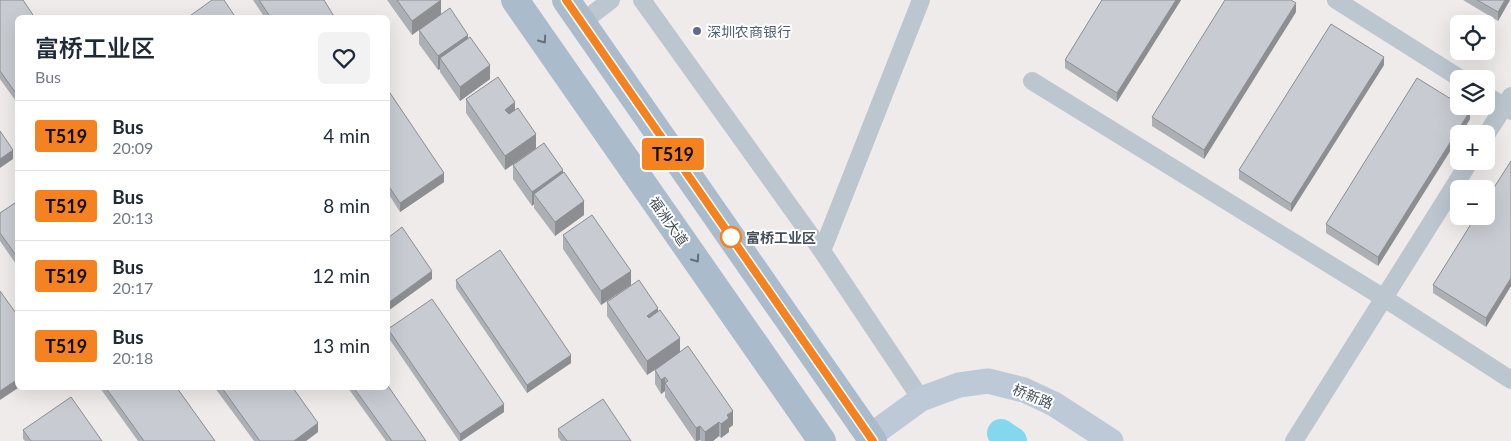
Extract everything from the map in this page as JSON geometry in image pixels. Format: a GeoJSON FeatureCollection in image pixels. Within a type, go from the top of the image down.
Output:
{"type":"FeatureCollection","features":[{"type":"Feature","properties":{"kind":"main road","name":"福洲大道"},"geometry":{"type":"LineString","coordinates":[[515,0],[822,441]]}},
{"type":"Feature","properties":{"kind":"main road"},"geometry":{"type":"LineString","coordinates":[[566,0],[872,438]]}},
{"type":"Feature","properties":{"kind":"main road"},"geometry":{"type":"LineString","coordinates":[[788,391],[799,441]]}},
{"type":"Feature","properties":{"kind":"street"},"geometry":{"type":"LineString","coordinates":[[582,23],[611,0]]}},
{"type":"Feature","properties":{"kind":"street"},"geometry":{"type":"LineString","coordinates":[[642,0],[822,251],[921,399]]}},
{"type":"Feature","properties":{"kind":"street"},"geometry":{"type":"LineString","coordinates":[[822,251],[921,0]]}},
{"type":"Feature","properties":{"kind":"street"},"geometry":{"type":"LineString","coordinates":[[1336,0],[1450,73]]}},
{"type":"Feature","properties":{"kind":"street"},"geometry":{"type":"LineString","coordinates":[[1032,82],[1384,298],[1511,380]]}},
{"type":"Feature","properties":{"kind":"street"},"geometry":{"type":"LineString","coordinates":[[1493,125],[1509,104],[1495,99]]}},
{"type":"Feature","properties":{"kind":"street"},"geometry":{"type":"LineString","coordinates":[[1294,441],[1464,170]]}},
{"type":"Feature","properties":{"kind":"street","name":"桥新路"},"geometry":{"type":"LineString","coordinates":[[872,438],[921,399],[959,384],[988,381],[1024,390],[1054,404],[1111,441]]}},
{"type":"Feature","properties":{"kind":"building"},"geometry":{"type":"Polygon","coordinates":[[[0,0],[23,0],[33,15],[15,15],[15,92],[0,71],[0,0]]]}},
{"type":"Feature","properties":{"kind":"building"},"geometry":{"type":"Polygon","coordinates":[[[212,0],[224,0],[234,15],[191,15],[212,0]]]}},
{"type":"Feature","properties":{"kind":"building"},"geometry":{"type":"Polygon","coordinates":[[[259,0],[324,0],[333,15],[269,15],[259,0]]]}},
{"type":"Feature","properties":{"kind":"building"},"geometry":{"type":"Polygon","coordinates":[[[397,0],[441,0],[412,21],[397,0]]]}},
{"type":"Feature","properties":{"kind":"building"},"geometry":{"type":"Polygon","coordinates":[[[1102,0],[1176,0],[1117,93],[1065,60],[1102,0]]]}},
{"type":"Feature","properties":{"kind":"building"},"geometry":{"type":"Polygon","coordinates":[[[1225,0],[1291,0],[1296,3],[1204,150],[1152,117],[1225,0]]]}},
{"type":"Feature","properties":{"kind":"building"},"geometry":{"type":"Polygon","coordinates":[[[1477,0],[1505,0],[1498,12],[1477,0]]]}},
{"type":"Feature","properties":{"kind":"building"},"geometry":{"type":"Polygon","coordinates":[[[450,8],[468,35],[438,56],[419,30],[450,8]]]}},
{"type":"Feature","properties":{"kind":"building"},"geometry":{"type":"Polygon","coordinates":[[[1331,24],[1384,57],[1291,204],[1239,170],[1331,24]]]}},
{"type":"Feature","properties":{"kind":"building"},"geometry":{"type":"Polygon","coordinates":[[[470,37],[490,65],[460,87],[440,58],[470,37]]]}},
{"type":"Feature","properties":{"kind":"building"},"geometry":{"type":"Polygon","coordinates":[[[498,77],[515,102],[505,110],[509,114],[518,108],[536,134],[505,156],[466,99],[498,77]]]}},
{"type":"Feature","properties":{"kind":"building"},"geometry":{"type":"Polygon","coordinates":[[[1417,78],[1450,98],[1450,115],[1467,115],[1461,125],[1450,125],[1450,143],[1378,257],[1326,224],[1417,78]]]}},
{"type":"Feature","properties":{"kind":"building"},"geometry":{"type":"Polygon","coordinates":[[[390,93],[444,173],[400,203],[390,188],[390,93]]]}},
{"type":"Feature","properties":{"kind":"building"},"geometry":{"type":"Polygon","coordinates":[[[0,131],[13,150],[0,159],[0,131]]]}},
{"type":"Feature","properties":{"kind":"building"},"geometry":{"type":"Polygon","coordinates":[[[544,143],[563,170],[532,192],[513,165],[544,143]]]}},
{"type":"Feature","properties":{"kind":"building"},"geometry":{"type":"Polygon","coordinates":[[[1511,161],[1511,278],[1486,318],[1433,285],[1470,225],[1495,225],[1495,186],[1511,161]]]}},
{"type":"Feature","properties":{"kind":"building"},"geometry":{"type":"Polygon","coordinates":[[[564,172],[584,201],[555,222],[534,194],[564,172]]]}},
{"type":"Feature","properties":{"kind":"building"},"geometry":{"type":"Polygon","coordinates":[[[15,203],[15,254],[0,233],[0,213],[15,203]]]}},
{"type":"Feature","properties":{"kind":"building"},"geometry":{"type":"Polygon","coordinates":[[[592,215],[631,271],[601,291],[563,235],[592,215]]]}},
{"type":"Feature","properties":{"kind":"building"},"geometry":{"type":"Polygon","coordinates":[[[402,227],[432,271],[390,302],[390,236],[402,227]]]}},
{"type":"Feature","properties":{"kind":"building"},"geometry":{"type":"Polygon","coordinates":[[[500,250],[571,355],[527,385],[456,280],[500,250]]]}},
{"type":"Feature","properties":{"kind":"building"},"geometry":{"type":"Polygon","coordinates":[[[639,280],[658,308],[647,316],[649,318],[660,310],[680,338],[647,361],[607,302],[639,280]]]}},
{"type":"Feature","properties":{"kind":"building"},"geometry":{"type":"Polygon","coordinates":[[[0,291],[15,312],[15,381],[0,391],[0,291]]]}},
{"type":"Feature","properties":{"kind":"building"},"geometry":{"type":"Polygon","coordinates":[[[432,299],[504,404],[460,434],[390,332],[390,328],[432,299]]]}},
{"type":"Feature","properties":{"kind":"building"},"geometry":{"type":"Polygon","coordinates":[[[688,346],[733,411],[727,415],[729,418],[721,424],[719,422],[705,432],[700,426],[696,428],[665,383],[668,381],[665,377],[661,380],[655,370],[688,346]]]}},
{"type":"Feature","properties":{"kind":"building"},"geometry":{"type":"Polygon","coordinates":[[[390,389],[426,441],[392,441],[355,390],[390,389]]]}},
{"type":"Feature","properties":{"kind":"building"},"geometry":{"type":"Polygon","coordinates":[[[107,390],[178,390],[215,441],[144,441],[107,390]]]}},
{"type":"Feature","properties":{"kind":"building"},"geometry":{"type":"Polygon","coordinates":[[[223,390],[294,390],[318,423],[294,441],[260,441],[223,390]]]}},
{"type":"Feature","properties":{"kind":"building"},"geometry":{"type":"Polygon","coordinates":[[[71,397],[102,441],[31,441],[23,430],[71,397]]]}},
{"type":"Feature","properties":{"kind":"building"},"geometry":{"type":"Polygon","coordinates":[[[603,399],[631,441],[567,441],[558,429],[603,399]]]}},
{"type":"Feature","properties":{"kind":"waterway"},"geometry":{"type":"LineString","coordinates":[[1001,433],[1013,441]]}},
{"type":"Feature","properties":{"kind":"bus line","name":"T519"},"geometry":{"type":"LineString","coordinates":[[566,0],[873,441]]}},
{"type":"Feature","properties":{"kind":"place","name":"深圳农商银行"},"geometry":{"type":"Point","coordinates":[697,31]}},
{"type":"Feature","properties":{"kind":"place","name":"富桥工业区"},"geometry":{"type":"Point","coordinates":[731,237]}}]}
